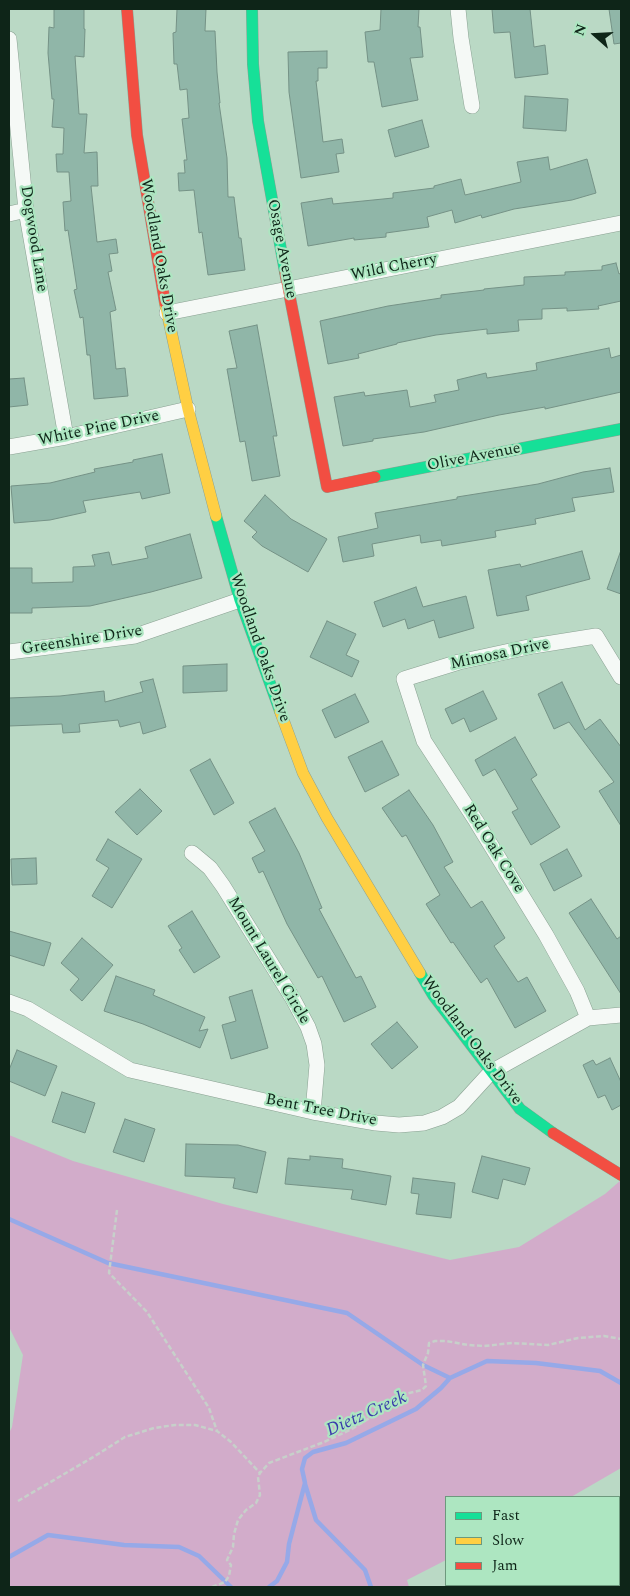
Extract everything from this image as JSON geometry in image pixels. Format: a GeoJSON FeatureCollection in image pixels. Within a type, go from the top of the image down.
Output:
{"type":"FeatureCollection","features":[{"type":"Feature","properties":{"kind":"street","name":"Woodland Oaks Drive"},"geometry":{"type":"LineString","coordinates":[[127,9],[137,135],[149,214],[167,312],[188,409],[240,600],[303,773],[312,793],[433,995],[520,1109],[547,1129],[621,1175]]}},
{"type":"Feature","properties":{"kind":"street","name":"Osage Avenue"},"geometry":{"type":"LineString","coordinates":[[252,9],[253,64],[258,121],[288,289],[327,487]]}},
{"type":"Feature","properties":{"kind":"street"},"geometry":{"type":"LineString","coordinates":[[458,9],[460,38],[472,106]]}},
{"type":"Feature","properties":{"kind":"street","name":"Dogwood Lane"},"geometry":{"type":"LineString","coordinates":[[9,39],[26,210],[66,437]]}},
{"type":"Feature","properties":{"kind":"street"},"geometry":{"type":"LineString","coordinates":[[9,214],[26,210]]}},
{"type":"Feature","properties":{"kind":"street","name":"Wild Cherry"},"geometry":{"type":"LineString","coordinates":[[167,312],[621,223]]}},
{"type":"Feature","properties":{"kind":"street","name":"White Pine Drive"},"geometry":{"type":"LineString","coordinates":[[9,447],[66,437],[188,409]]}},
{"type":"Feature","properties":{"kind":"street","name":"Olive Avenue"},"geometry":{"type":"LineString","coordinates":[[327,487],[621,429]]}},
{"type":"Feature","properties":{"kind":"street","name":"Greenshire Drive"},"geometry":{"type":"LineString","coordinates":[[9,652],[135,636],[240,600]]}},
{"type":"Feature","properties":{"kind":"street","name":"Mimosa Drive"},"geometry":{"type":"LineString","coordinates":[[404,678],[459,662],[532,646],[596,636],[621,677]]}},
{"type":"Feature","properties":{"kind":"street","name":"Red Oak Cove"},"geometry":{"type":"LineString","coordinates":[[404,678],[424,740],[546,936],[578,991],[588,1018]]}},
{"type":"Feature","properties":{"kind":"street","name":"Mount Laurel Circle"},"geometry":{"type":"LineString","coordinates":[[192,853],[210,868],[223,886],[293,998],[308,1027],[314,1044],[317,1065],[313,1112]]}},
{"type":"Feature","properties":{"kind":"street","name":"Bent Tree Drive"},"geometry":{"type":"LineString","coordinates":[[9,1002],[28,1009],[48,1020],[70,1036],[130,1070],[313,1112],[399,1125],[424,1122],[442,1117],[459,1107],[491,1072],[588,1018],[621,1015]]}},
{"type":"Feature","properties":{"kind":"path"},"geometry":{"type":"LineString","coordinates":[[117,1210],[109,1273],[147,1312],[209,1408],[217,1431]]}},
{"type":"Feature","properties":{"kind":"path"},"geometry":{"type":"LineString","coordinates":[[212,1587],[225,1582],[229,1576],[231,1565],[227,1560],[233,1547],[238,1520],[246,1510],[256,1503],[260,1495],[258,1477],[260,1473],[269,1463],[352,1429],[390,1406],[405,1394],[422,1390],[426,1386],[423,1365],[428,1352],[428,1343],[435,1341],[476,1345],[548,1345],[578,1338],[604,1336],[621,1339]]}},
{"type":"Feature","properties":{"kind":"path"},"geometry":{"type":"LineString","coordinates":[[18,1501],[124,1437],[154,1428],[174,1425],[194,1425],[217,1431],[231,1442],[260,1473]]}},
{"type":"Feature","properties":{"kind":"shaded area"},"geometry":{"type":"Polygon","coordinates":[[[9,1135],[73,1161],[223,1204],[450,1260],[519,1247],[605,1194],[621,1180],[621,1468],[573,1496],[445,1496],[445,1561],[407,1580],[409,1587],[9,1587],[9,1433],[12,1427],[23,1355],[9,1327],[9,1135]]]}},
{"type":"Feature","properties":{"kind":"building"},"geometry":{"type":"Polygon","coordinates":[[[54,9],[84,9],[84,57],[75,56],[79,114],[87,114],[84,153],[97,152],[98,186],[91,186],[97,242],[116,239],[118,253],[109,254],[112,271],[108,272],[116,310],[110,312],[116,369],[125,368],[128,396],[94,399],[90,355],[87,355],[83,317],[80,318],[74,290],[77,289],[68,230],[65,231],[63,202],[71,201],[69,172],[57,172],[56,154],[63,154],[64,128],[52,127],[54,99],[52,99],[48,53],[49,27],[54,28],[54,9]]]}},
{"type":"Feature","properties":{"kind":"building"},"geometry":{"type":"Polygon","coordinates":[[[177,9],[206,9],[205,31],[215,31],[219,103],[227,158],[228,197],[234,197],[245,270],[208,275],[202,232],[199,233],[194,190],[179,191],[178,173],[185,173],[184,160],[187,160],[182,119],[189,118],[187,89],[180,90],[177,64],[174,64],[173,33],[176,32],[177,9]]]}},
{"type":"Feature","properties":{"kind":"building"},"geometry":{"type":"Polygon","coordinates":[[[381,9],[419,9],[418,27],[420,27],[423,57],[410,58],[418,100],[382,107],[374,62],[368,62],[365,32],[380,30],[381,9]]]}},
{"type":"Feature","properties":{"kind":"building"},"geometry":{"type":"Polygon","coordinates":[[[492,9],[530,9],[534,47],[545,45],[548,74],[515,78],[510,32],[494,33],[492,9]]]}},
{"type":"Feature","properties":{"kind":"building"},"geometry":{"type":"Polygon","coordinates":[[[609,9],[621,9],[621,43],[614,44],[609,9]]]}},
{"type":"Feature","properties":{"kind":"building"},"geometry":{"type":"Polygon","coordinates":[[[327,51],[327,68],[318,68],[318,81],[316,81],[323,142],[342,139],[344,153],[336,154],[339,172],[301,178],[289,92],[288,52],[327,51]]]}},
{"type":"Feature","properties":{"kind":"building"},"geometry":{"type":"Polygon","coordinates":[[[525,96],[568,99],[566,131],[523,128],[525,96]]]}},
{"type":"Feature","properties":{"kind":"building"},"geometry":{"type":"Polygon","coordinates":[[[422,120],[429,147],[395,157],[388,130],[422,120]]]}},
{"type":"Feature","properties":{"kind":"building"},"geometry":{"type":"Polygon","coordinates":[[[548,157],[550,170],[587,159],[596,193],[572,200],[514,209],[482,218],[481,215],[455,223],[452,210],[427,217],[429,227],[386,233],[386,237],[354,240],[354,238],[308,246],[301,203],[332,198],[333,204],[393,198],[393,193],[434,188],[434,186],[461,179],[465,195],[521,182],[517,162],[548,157]]]}},
{"type":"Feature","properties":{"kind":"building"},"geometry":{"type":"Polygon","coordinates":[[[616,263],[619,274],[621,273],[621,301],[598,306],[599,309],[567,311],[567,308],[542,309],[542,319],[518,320],[519,331],[487,334],[487,329],[436,335],[397,343],[358,354],[359,358],[328,364],[320,321],[388,306],[441,298],[441,295],[524,285],[524,277],[565,275],[565,272],[602,270],[602,266],[616,263]]]}},
{"type":"Feature","properties":{"kind":"building"},"geometry":{"type":"Polygon","coordinates":[[[257,325],[277,436],[273,436],[280,476],[252,481],[245,441],[240,442],[227,369],[237,368],[229,331],[257,325]]]}},
{"type":"Feature","properties":{"kind":"building"},"geometry":{"type":"Polygon","coordinates":[[[609,348],[611,358],[621,355],[621,392],[545,409],[545,407],[499,415],[424,432],[373,439],[373,441],[343,446],[334,397],[364,392],[365,396],[407,390],[410,407],[436,402],[434,395],[459,390],[457,380],[486,373],[487,378],[537,370],[536,363],[609,348]]]}},
{"type":"Feature","properties":{"kind":"building"},"geometry":{"type":"Polygon","coordinates":[[[24,378],[28,405],[9,407],[9,379],[24,378]]]}},
{"type":"Feature","properties":{"kind":"building"},"geometry":{"type":"Polygon","coordinates":[[[162,454],[170,493],[142,499],[140,492],[83,501],[86,512],[50,520],[14,523],[11,486],[50,483],[95,472],[94,469],[133,462],[133,460],[162,454]]]}},
{"type":"Feature","properties":{"kind":"building"},"geometry":{"type":"Polygon","coordinates":[[[610,468],[614,492],[572,498],[575,511],[535,519],[536,524],[495,531],[496,537],[442,546],[441,540],[421,543],[420,535],[372,544],[374,556],[343,562],[338,537],[378,528],[375,513],[538,484],[583,472],[610,468]]]}},
{"type":"Feature","properties":{"kind":"building"},"geometry":{"type":"Polygon","coordinates":[[[265,495],[291,519],[327,539],[308,572],[262,546],[252,537],[257,532],[244,521],[265,495]]]}},
{"type":"Feature","properties":{"kind":"building"},"geometry":{"type":"Polygon","coordinates":[[[190,534],[202,578],[90,606],[32,608],[32,613],[9,613],[9,568],[32,568],[32,583],[73,582],[73,567],[95,566],[92,555],[109,552],[112,565],[148,558],[145,547],[190,534]]]}},
{"type":"Feature","properties":{"kind":"building"},"geometry":{"type":"Polygon","coordinates":[[[582,551],[590,579],[526,596],[529,610],[497,616],[488,570],[520,564],[521,567],[582,551]]]}},
{"type":"Feature","properties":{"kind":"building"},"geometry":{"type":"Polygon","coordinates":[[[621,554],[621,594],[607,589],[621,554]]]}},
{"type":"Feature","properties":{"kind":"building"},"geometry":{"type":"Polygon","coordinates":[[[416,587],[423,607],[466,596],[474,628],[439,638],[434,620],[408,629],[405,619],[383,627],[374,602],[416,587]]]}},
{"type":"Feature","properties":{"kind":"building"},"geometry":{"type":"Polygon","coordinates":[[[327,621],[356,634],[346,655],[359,661],[352,677],[310,657],[327,621]]]}},
{"type":"Feature","properties":{"kind":"building"},"geometry":{"type":"Polygon","coordinates":[[[227,664],[227,691],[183,693],[183,666],[227,664]]]}},
{"type":"Feature","properties":{"kind":"building"},"geometry":{"type":"Polygon","coordinates":[[[153,679],[166,727],[143,734],[140,722],[120,727],[118,720],[79,724],[80,732],[63,733],[62,724],[9,726],[9,698],[60,696],[104,691],[105,702],[143,692],[140,682],[153,679]]]}},
{"type":"Feature","properties":{"kind":"building"},"geometry":{"type":"Polygon","coordinates":[[[562,682],[585,730],[600,719],[621,747],[621,826],[599,791],[614,782],[569,722],[554,729],[538,694],[562,682]]]}},
{"type":"Feature","properties":{"kind":"building"},"geometry":{"type":"Polygon","coordinates":[[[483,691],[497,719],[470,732],[464,718],[452,724],[445,709],[483,691]]]}},
{"type":"Feature","properties":{"kind":"building"},"geometry":{"type":"Polygon","coordinates":[[[355,694],[369,722],[335,738],[322,710],[355,694]]]}},
{"type":"Feature","properties":{"kind":"building"},"geometry":{"type":"Polygon","coordinates":[[[515,737],[537,775],[531,779],[560,827],[531,845],[512,812],[518,809],[495,769],[483,776],[475,760],[515,737]]]}},
{"type":"Feature","properties":{"kind":"building"},"geometry":{"type":"Polygon","coordinates":[[[382,741],[399,775],[365,792],[348,757],[382,741]]]}},
{"type":"Feature","properties":{"kind":"building"},"geometry":{"type":"Polygon","coordinates":[[[210,759],[234,803],[214,815],[190,770],[210,759]]]}},
{"type":"Feature","properties":{"kind":"building"},"geometry":{"type":"Polygon","coordinates":[[[140,789],[162,811],[137,835],[115,812],[140,789]]]}},
{"type":"Feature","properties":{"kind":"building"},"geometry":{"type":"Polygon","coordinates":[[[409,790],[433,825],[453,862],[444,867],[471,908],[482,901],[505,938],[494,946],[518,982],[527,977],[546,1011],[515,1028],[487,978],[481,983],[453,942],[451,943],[426,904],[440,895],[406,835],[402,837],[382,808],[409,790]]]}},
{"type":"Feature","properties":{"kind":"building"},"geometry":{"type":"Polygon","coordinates":[[[275,808],[299,853],[322,908],[319,909],[356,978],[361,976],[376,1007],[344,1022],[322,976],[318,978],[287,924],[263,871],[259,873],[252,858],[265,851],[249,822],[275,808]]]}},
{"type":"Feature","properties":{"kind":"building"},"geometry":{"type":"Polygon","coordinates":[[[108,839],[142,859],[112,908],[92,896],[109,868],[96,860],[108,839]]]}},
{"type":"Feature","properties":{"kind":"building"},"geometry":{"type":"Polygon","coordinates":[[[567,849],[582,876],[554,891],[540,864],[567,849]]]}},
{"type":"Feature","properties":{"kind":"building"},"geometry":{"type":"Polygon","coordinates":[[[36,858],[37,884],[12,885],[11,859],[36,858]]]}},
{"type":"Feature","properties":{"kind":"building"},"geometry":{"type":"Polygon","coordinates":[[[591,899],[617,939],[621,936],[621,994],[569,913],[591,899]]]}},
{"type":"Feature","properties":{"kind":"building"},"geometry":{"type":"Polygon","coordinates":[[[192,911],[220,957],[194,973],[179,950],[182,948],[168,926],[192,911]]]}},
{"type":"Feature","properties":{"kind":"building"},"geometry":{"type":"Polygon","coordinates":[[[9,931],[51,943],[44,966],[9,955],[9,931]]]}},
{"type":"Feature","properties":{"kind":"building"},"geometry":{"type":"Polygon","coordinates":[[[82,938],[113,965],[82,1001],[70,990],[79,979],[61,963],[82,938]]]}},
{"type":"Feature","properties":{"kind":"building"},"geometry":{"type":"Polygon","coordinates":[[[116,976],[155,990],[153,995],[205,1017],[199,1031],[208,1029],[200,1048],[143,1024],[104,1011],[116,976]]]}},
{"type":"Feature","properties":{"kind":"building"},"geometry":{"type":"Polygon","coordinates":[[[252,990],[268,1048],[231,1059],[222,1025],[236,1021],[229,997],[252,990]]]}},
{"type":"Feature","properties":{"kind":"building"},"geometry":{"type":"Polygon","coordinates":[[[397,1022],[418,1047],[392,1069],[371,1044],[397,1022]]]}},
{"type":"Feature","properties":{"kind":"building"},"geometry":{"type":"Polygon","coordinates":[[[17,1050],[57,1066],[45,1096],[9,1081],[9,1070],[17,1050]]]}},
{"type":"Feature","properties":{"kind":"building"},"geometry":{"type":"Polygon","coordinates":[[[610,1058],[621,1082],[621,1105],[612,1110],[605,1095],[598,1098],[583,1065],[593,1060],[596,1065],[610,1058]]]}},
{"type":"Feature","properties":{"kind":"building"},"geometry":{"type":"Polygon","coordinates":[[[62,1092],[95,1103],[85,1133],[52,1122],[62,1092]]]}},
{"type":"Feature","properties":{"kind":"building"},"geometry":{"type":"Polygon","coordinates":[[[125,1119],[155,1129],[144,1162],[113,1152],[125,1119]]]}},
{"type":"Feature","properties":{"kind":"building"},"geometry":{"type":"Polygon","coordinates":[[[186,1144],[238,1145],[266,1152],[257,1193],[233,1188],[235,1178],[185,1176],[186,1144]]]}},
{"type":"Feature","properties":{"kind":"building"},"geometry":{"type":"Polygon","coordinates":[[[310,1156],[343,1159],[342,1168],[391,1176],[386,1205],[351,1199],[353,1190],[285,1184],[288,1158],[310,1160],[310,1156]]]}},
{"type":"Feature","properties":{"kind":"building"},"geometry":{"type":"Polygon","coordinates":[[[482,1156],[530,1168],[525,1185],[503,1179],[498,1199],[472,1192],[482,1156]]]}},
{"type":"Feature","properties":{"kind":"building"},"geometry":{"type":"Polygon","coordinates":[[[413,1178],[455,1183],[451,1218],[416,1214],[419,1194],[411,1193],[413,1178]]]}},
{"type":"Feature","properties":{"kind":"waterway"},"geometry":{"type":"LineString","coordinates":[[9,1219],[108,1263],[347,1313],[423,1365],[450,1378]]}},
{"type":"Feature","properties":{"kind":"waterway","name":"Dietz Creek"},"geometry":{"type":"LineString","coordinates":[[269,1587],[277,1581],[287,1562],[289,1544],[305,1483],[302,1469],[305,1458],[313,1452],[346,1443],[416,1409],[450,1378],[487,1361],[536,1363],[600,1371],[621,1383]]}},
{"type":"Feature","properties":{"kind":"waterway"},"geometry":{"type":"LineString","coordinates":[[305,1484],[316,1520],[365,1570],[371,1587]]}},
{"type":"Feature","properties":{"kind":"waterway","name":"Dietz Creek"},"geometry":{"type":"LineString","coordinates":[[9,1557],[48,1535],[124,1545],[179,1547],[199,1556],[231,1587]]}},
{"type":"Feature","properties":{"kind":"traffic: fast"},"geometry":{"type":"LineString","coordinates":[[252,9],[253,64],[258,121],[285,272]]}},
{"type":"Feature","properties":{"kind":"traffic: fast"},"geometry":{"type":"LineString","coordinates":[[375,477],[621,429]]}},
{"type":"Feature","properties":{"kind":"traffic: fast"},"geometry":{"type":"LineString","coordinates":[[216,516],[240,600],[280,711]]}},
{"type":"Feature","properties":{"kind":"traffic: fast"},"geometry":{"type":"LineString","coordinates":[[420,973],[433,995],[520,1109],[553,1133]]}},
{"type":"Feature","properties":{"kind":"traffic: slow"},"geometry":{"type":"LineString","coordinates":[[165,303],[188,409],[216,516]]}},
{"type":"Feature","properties":{"kind":"traffic: slow"},"geometry":{"type":"LineString","coordinates":[[280,711],[303,773],[327,818],[420,973]]}},
{"type":"Feature","properties":{"kind":"traffic: jam"},"geometry":{"type":"LineString","coordinates":[[127,9],[137,135],[165,303]]}},
{"type":"Feature","properties":{"kind":"traffic: jam"},"geometry":{"type":"LineString","coordinates":[[285,272],[327,487],[375,477]]}},
{"type":"Feature","properties":{"kind":"traffic: jam"},"geometry":{"type":"LineString","coordinates":[[553,1133],[621,1175]]}}]}
